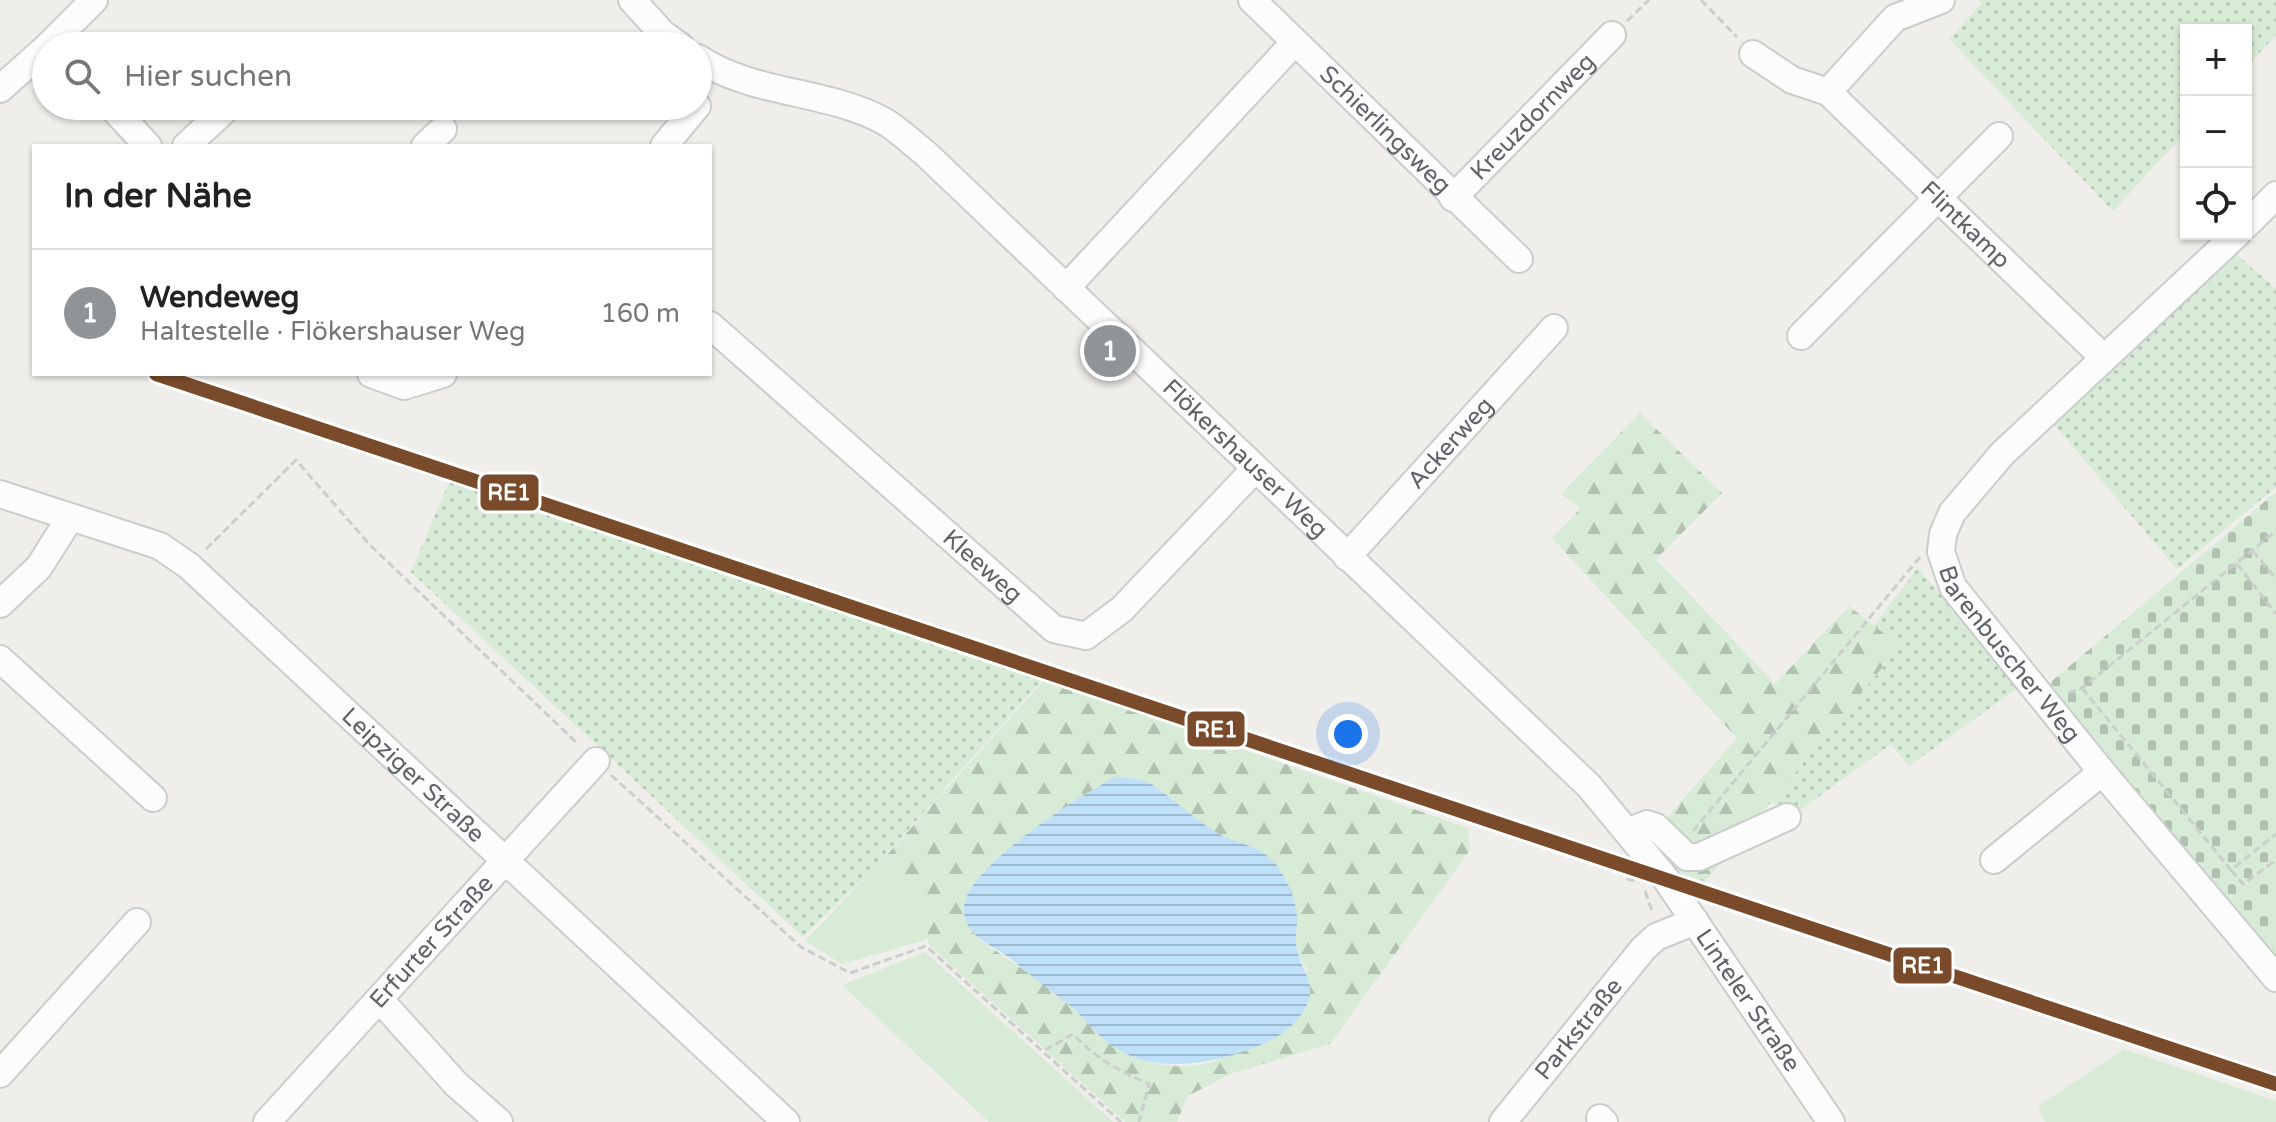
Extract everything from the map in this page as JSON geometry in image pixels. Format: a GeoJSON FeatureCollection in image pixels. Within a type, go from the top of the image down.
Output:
{"type":"FeatureCollection","features":[{"type":"Feature","properties":{"kind":"street"},"geometry":{"type":"LineString","coordinates":[[632,0],[661,32]]}},
{"type":"Feature","properties":{"kind":"street","name":"Schierlingsweg"},"geometry":{"type":"LineString","coordinates":[[1252,0],[1519,259]]}},
{"type":"Feature","properties":{"kind":"street"},"geometry":{"type":"LineString","coordinates":[[1828,92],[1895,18],[1941,0]]}},
{"type":"Feature","properties":{"kind":"street"},"geometry":{"type":"LineString","coordinates":[[63,32],[91,1]]}},
{"type":"Feature","properties":{"kind":"street","name":"Kreuzdornweg"},"geometry":{"type":"LineString","coordinates":[[1453,198],[1612,35]]}},
{"type":"Feature","properties":{"kind":"street"},"geometry":{"type":"LineString","coordinates":[[1066,288],[1295,42]]}},
{"type":"Feature","properties":{"kind":"street","name":"Flintkamp"},"geometry":{"type":"LineString","coordinates":[[1753,54],[1792,80],[1828,92],[2103,357]]}},
{"type":"Feature","properties":{"kind":"street"},"geometry":{"type":"LineString","coordinates":[[0,89],[32,61]]}},
{"type":"Feature","properties":{"kind":"street","name":"Flökershauser Weg"},"geometry":{"type":"LineString","coordinates":[[712,68],[720,73],[815,96],[881,119],[925,153],[1589,786],[1630,831],[1669,882]]}},
{"type":"Feature","properties":{"kind":"street"},"geometry":{"type":"LineString","coordinates":[[712,84],[720,73]]}},
{"type":"Feature","properties":{"kind":"street"},"geometry":{"type":"LineString","coordinates":[[124,120],[146,144]]}},
{"type":"Feature","properties":{"kind":"street"},"geometry":{"type":"LineString","coordinates":[[188,144],[214,120]]}},
{"type":"Feature","properties":{"kind":"street"},"geometry":{"type":"LineString","coordinates":[[666,144],[685,120]]}},
{"type":"Feature","properties":{"kind":"street"},"geometry":{"type":"LineString","coordinates":[[1801,336],[1999,136]]}},
{"type":"Feature","properties":{"kind":"street"},"geometry":{"type":"LineString","coordinates":[[2252,219],[2276,195]]}},
{"type":"Feature","properties":{"kind":"street","name":"Barenbuscher Weg"},"geometry":{"type":"LineString","coordinates":[[2230,240],[2002,454],[1952,513],[1943,534],[1941,552],[1953,587],[2102,772],[2276,978]]}},
{"type":"Feature","properties":{"kind":"street","name":"Kleeweg"},"geometry":{"type":"LineString","coordinates":[[712,327],[1015,598],[1054,629],[1086,636],[1122,609],[1255,469]]}},
{"type":"Feature","properties":{"kind":"street","name":"Ackerweg"},"geometry":{"type":"LineString","coordinates":[[1347,557],[1554,328]]}},
{"type":"Feature","properties":{"kind":"street"},"geometry":{"type":"LineString","coordinates":[[376,376],[404,386],[436,376]]}},
{"type":"Feature","properties":{"kind":"street","name":"Leipziger Straße"},"geometry":{"type":"LineString","coordinates":[[0,494],[160,546],[189,566],[786,1122]]}},
{"type":"Feature","properties":{"kind":"street"},"geometry":{"type":"LineString","coordinates":[[0,604],[39,567],[70,518]]}},
{"type":"Feature","properties":{"kind":"street"},"geometry":{"type":"LineString","coordinates":[[0,659],[153,798]]}},
{"type":"Feature","properties":{"kind":"street","name":"Erfurter Straße"},"geometry":{"type":"LineString","coordinates":[[267,1122],[381,1001],[596,761]]}},
{"type":"Feature","properties":{"kind":"street"},"geometry":{"type":"LineString","coordinates":[[1994,860],[2102,772]]}},
{"type":"Feature","properties":{"kind":"street"},"geometry":{"type":"LineString","coordinates":[[1630,831],[1647,824],[1656,827],[1687,857],[1717,852],[1787,817]]}},
{"type":"Feature","properties":{"kind":"street","name":"Linteler Straße"},"geometry":{"type":"LineString","coordinates":[[1669,882],[1831,1122]]}},
{"type":"Feature","properties":{"kind":"street","name":"Parkstraße"},"geometry":{"type":"LineString","coordinates":[[1503,1122],[1656,937],[1669,882]]}},
{"type":"Feature","properties":{"kind":"street","name":"Parkstraße"},"geometry":{"type":"LineString","coordinates":[[1656,937],[1695,921]]}},
{"type":"Feature","properties":{"kind":"street"},"geometry":{"type":"LineString","coordinates":[[0,1074],[137,922]]}},
{"type":"Feature","properties":{"kind":"street"},"geometry":{"type":"LineString","coordinates":[[381,1001],[456,1084],[499,1122]]}},
{"type":"Feature","properties":{"kind":"path"},"geometry":{"type":"LineString","coordinates":[[1612,35],[1649,0]]}},
{"type":"Feature","properties":{"kind":"path"},"geometry":{"type":"LineString","coordinates":[[1701,0],[1753,54]]}},
{"type":"Feature","properties":{"kind":"path"},"geometry":{"type":"LineString","coordinates":[[189,566],[296,460],[370,545],[596,761],[801,947],[850,973],[926,946],[1121,1122]]}},
{"type":"Feature","properties":{"kind":"path"},"geometry":{"type":"LineString","coordinates":[[2276,531],[2082,688],[2243,884],[2276,860]]}},
{"type":"Feature","properties":{"kind":"path"},"geometry":{"type":"LineString","coordinates":[[2252,551],[2276,579]]}},
{"type":"Feature","properties":{"kind":"path"},"geometry":{"type":"LineString","coordinates":[[1677,850],[1909,567],[1921,556],[1941,552]]}},
{"type":"Feature","properties":{"kind":"path"},"geometry":{"type":"LineString","coordinates":[[2237,564],[2276,614]]}},
{"type":"Feature","properties":{"kind":"path"},"geometry":{"type":"LineString","coordinates":[[1630,831],[1622,847],[1625,875],[1641,884],[1652,906],[1656,937]]}},
{"type":"Feature","properties":{"kind":"path"},"geometry":{"type":"LineString","coordinates":[[2231,870],[2276,834]]}},
{"type":"Feature","properties":{"kind":"path"},"geometry":{"type":"LineString","coordinates":[[1043,1051],[1073,1034],[1090,1053],[1114,1069],[1149,1084],[1139,1122]]}},
{"type":"Feature","properties":{"kind":"green space"},"geometry":{"type":"Polygon","coordinates":[[[1979,0],[2276,0],[2276,35],[2252,61],[2252,24],[2180,24],[2180,138],[2113,211],[1949,39],[1982,3],[1979,0]]]}},
{"type":"Feature","properties":{"kind":"green space"},"geometry":{"type":"Polygon","coordinates":[[[2236,254],[2276,289],[2276,487],[2177,569],[2051,421],[2236,254]]]}},
{"type":"Feature","properties":{"kind":"green space"},"geometry":{"type":"Polygon","coordinates":[[[1640,413],[1722,493],[1656,559],[1775,684],[1849,606],[1900,646],[1701,887],[1678,877],[1655,831],[1737,738],[1552,538],[1581,508],[1561,494],[1640,413]]]}},
{"type":"Feature","properties":{"kind":"green space"},"geometry":{"type":"Polygon","coordinates":[[[453,473],[1049,672],[871,871],[803,937],[411,572],[453,473]]]}},
{"type":"Feature","properties":{"kind":"green space"},"geometry":{"type":"Polygon","coordinates":[[[2276,492],[2276,957],[2046,686],[2276,492]]]}},
{"type":"Feature","properties":{"kind":"green space"},"geometry":{"type":"Polygon","coordinates":[[[1918,568],[2019,687],[1909,766],[1891,744],[1792,816],[1772,801],[1900,646],[1874,626],[1918,568]]]}},
{"type":"Feature","properties":{"kind":"green space"},"geometry":{"type":"Polygon","coordinates":[[[1044,680],[1468,828],[1470,850],[1330,1044],[1230,1074],[1188,1096],[1177,1122],[1125,1122],[928,944],[927,902],[885,857],[1044,680]],[[1156,787],[1042,825],[995,860],[969,894],[978,939],[1061,998],[1111,1045],[1147,1061],[1191,1066],[1216,1060],[1225,1054],[1308,970],[1297,947],[1288,885],[1274,862],[1259,850],[1207,827],[1156,787]]]}},
{"type":"Feature","properties":{"kind":"green space"},"geometry":{"type":"Polygon","coordinates":[[[885,857],[927,902],[928,939],[842,964],[805,941],[885,857]]]}},
{"type":"Feature","properties":{"kind":"green space"},"geometry":{"type":"Polygon","coordinates":[[[925,952],[1113,1122],[989,1122],[842,985],[925,952]]]}},
{"type":"Feature","properties":{"kind":"green space"},"geometry":{"type":"Polygon","coordinates":[[[2124,1049],[2276,1101],[2276,1122],[2045,1122],[2038,1106],[2124,1049]]]}},
{"type":"Feature","properties":{"kind":"water"},"geometry":{"type":"Polygon","coordinates":[[[1116,777],[1132,778],[1156,787],[1214,831],[1260,851],[1276,864],[1291,891],[1296,909],[1296,946],[1310,987],[1303,1012],[1281,1034],[1243,1052],[1202,1062],[1170,1064],[1139,1059],[1111,1045],[1072,1007],[1008,956],[982,941],[969,927],[964,908],[969,892],[983,873],[1003,853],[1053,815],[1116,777]]]}},
{"type":"Feature","properties":{"kind":"transit line","name":"RE1"},"geometry":{"type":"LineString","coordinates":[[162,376],[2276,1084]]}},
{"type":"Feature","properties":{"kind":"place","name":"Wendeweg"},"geometry":{"type":"Point","coordinates":[1110,351]}}]}
